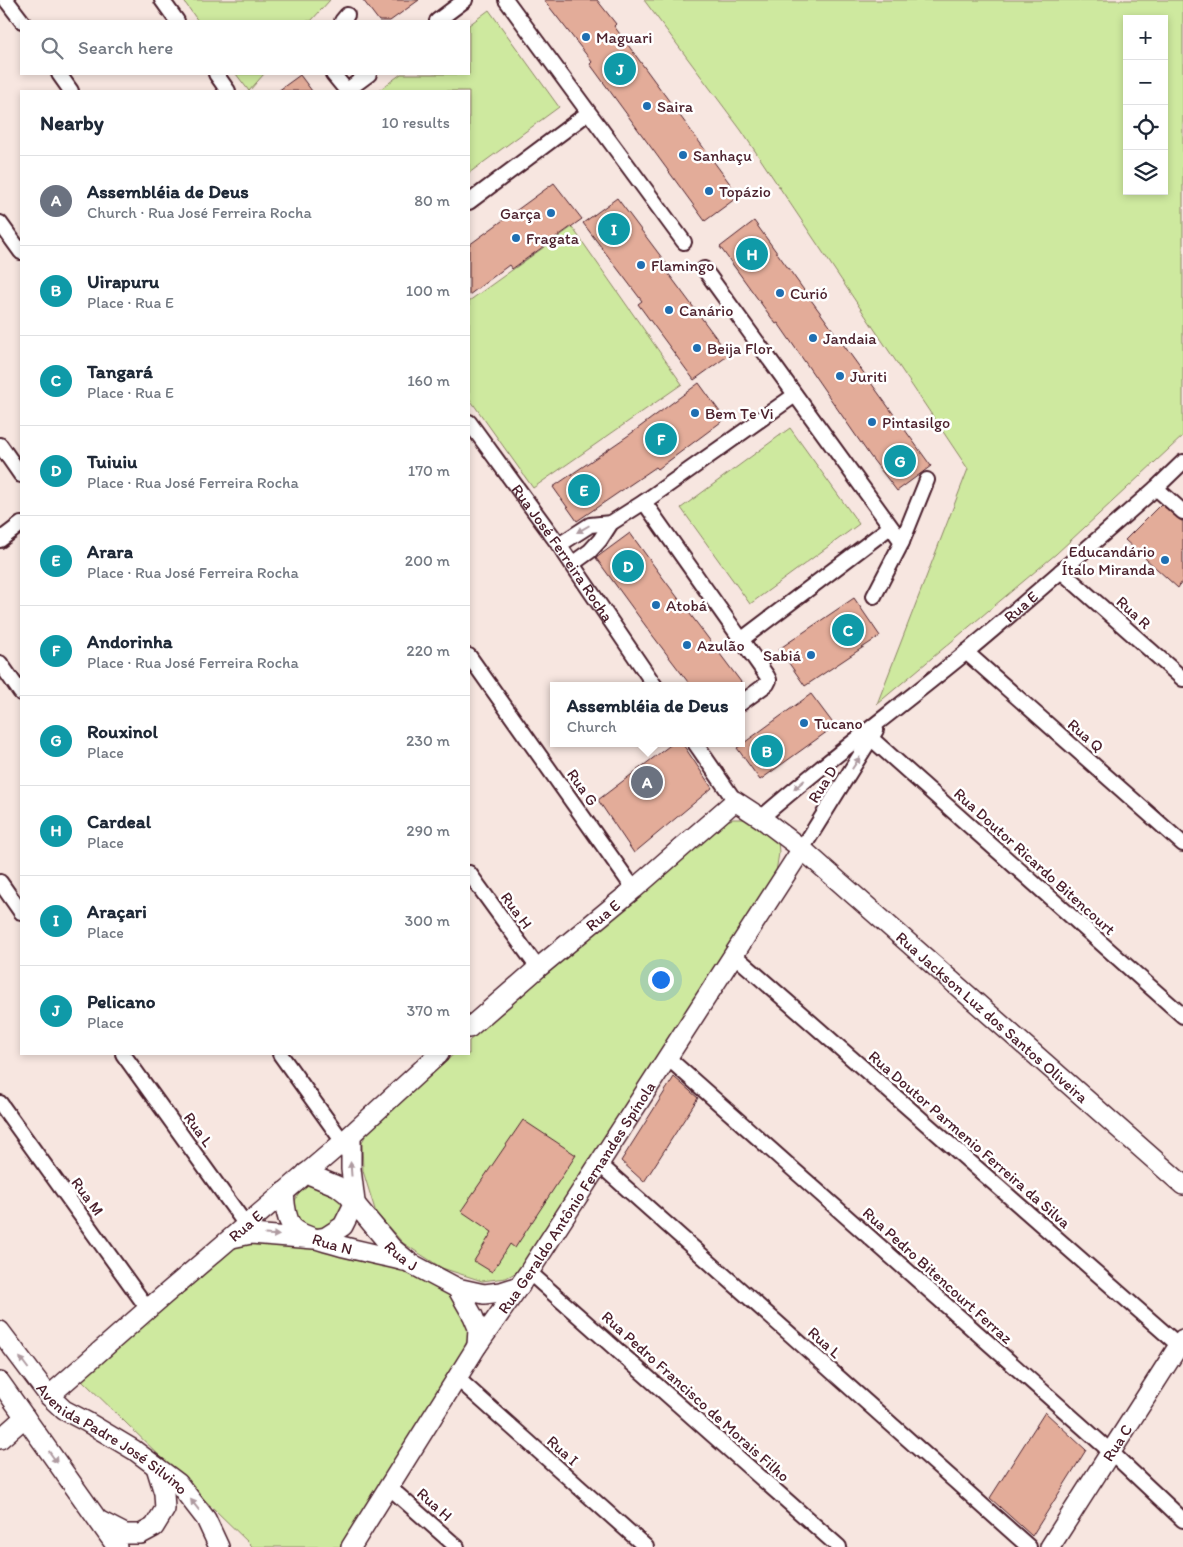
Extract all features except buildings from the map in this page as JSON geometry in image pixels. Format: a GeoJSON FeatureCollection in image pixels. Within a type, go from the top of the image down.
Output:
{"type":"FeatureCollection","features":[{"type":"Feature","properties":{"kind":"street"},"geometry":{"type":"LineString","coordinates":[[6,0],[21,20]]}},
{"type":"Feature","properties":{"kind":"street"},"geometry":{"type":"LineString","coordinates":[[162,0],[176,20]]}},
{"type":"Feature","properties":{"kind":"street"},"geometry":{"type":"LineString","coordinates":[[438,20],[465,0]]}},
{"type":"Feature","properties":{"kind":"street"},"geometry":{"type":"LineString","coordinates":[[506,0],[684,242]]}},
{"type":"Feature","properties":{"kind":"street"},"geometry":{"type":"LineString","coordinates":[[60,75],[70,90]]}},
{"type":"Feature","properties":{"kind":"street"},"geometry":{"type":"LineString","coordinates":[[217,75],[227,90]]}},
{"type":"Feature","properties":{"kind":"street"},"geometry":{"type":"LineString","coordinates":[[334,75],[345,90]]}},
{"type":"Feature","properties":{"kind":"street"},"geometry":{"type":"LineString","coordinates":[[347,90],[368,75]]}},
{"type":"Feature","properties":{"kind":"street"},"geometry":{"type":"LineString","coordinates":[[470,201],[588,113]]}},
{"type":"Feature","properties":{"kind":"street"},"geometry":{"type":"LineString","coordinates":[[0,223],[20,251]]}},
{"type":"Feature","properties":{"kind":"street"},"geometry":{"type":"LineString","coordinates":[[704,269],[902,542]]}},
{"type":"Feature","properties":{"kind":"street"},"geometry":{"type":"LineString","coordinates":[[572,564],[590,551],[611,524],[794,395]]}},
{"type":"Feature","properties":{"kind":"street","name":"Rua José Ferreira Rocha"},"geometry":{"type":"LineString","coordinates":[[470,423],[572,564],[652,682]]}},
{"type":"Feature","properties":{"kind":"street"},"geometry":{"type":"LineString","coordinates":[[0,445],[20,473]]}},
{"type":"Feature","properties":{"kind":"street"},"geometry":{"type":"LineString","coordinates":[[1183,462],[1156,488],[1183,512]]}},
{"type":"Feature","properties":{"kind":"street"},"geometry":{"type":"LineString","coordinates":[[874,596],[902,542],[927,480]]}},
{"type":"Feature","properties":{"kind":"street","name":"Rua E"},"geometry":{"type":"LineString","coordinates":[[761,818],[810,775],[868,735],[881,721],[966,652],[1156,488]]}},
{"type":"Feature","properties":{"kind":"street"},"geometry":{"type":"LineString","coordinates":[[644,502],[767,676],[767,684],[745,700]]}},
{"type":"Feature","properties":{"kind":"street"},"geometry":{"type":"LineString","coordinates":[[559,546],[590,525],[611,524]]}},
{"type":"Feature","properties":{"kind":"street"},"geometry":{"type":"LineString","coordinates":[[0,540],[20,525]]}},
{"type":"Feature","properties":{"kind":"street"},"geometry":{"type":"LineString","coordinates":[[741,640],[890,527]]}},
{"type":"Feature","properties":{"kind":"street","name":"Rua R"},"geometry":{"type":"LineString","coordinates":[[1061,571],[1183,679]]}},
{"type":"Feature","properties":{"kind":"street","name":"Rua Q"},"geometry":{"type":"LineString","coordinates":[[966,652],[1183,844]]}},
{"type":"Feature","properties":{"kind":"street","name":"Rua G"},"geometry":{"type":"LineString","coordinates":[[470,657],[634,889]]}},
{"type":"Feature","properties":{"kind":"street"},"geometry":{"type":"LineString","coordinates":[[0,663],[20,692]]}},
{"type":"Feature","properties":{"kind":"street","name":"Rua D"},"geometry":{"type":"LineString","coordinates":[[802,848],[868,735]]}},
{"type":"Feature","properties":{"kind":"street","name":"Rua Doutor Ricardo Bitencourt"},"geometry":{"type":"LineString","coordinates":[[868,735],[1183,1016]]}},
{"type":"Feature","properties":{"kind":"street"},"geometry":{"type":"LineString","coordinates":[[698,747],[734,801],[802,848]]}},
{"type":"Feature","properties":{"kind":"street","name":"Rua E"},"geometry":{"type":"LineString","coordinates":[[470,1027],[634,889],[734,801]]}},
{"type":"Feature","properties":{"kind":"street","name":"Rua Geraldo Antônio Fernandes Spínola"},"geometry":{"type":"LineString","coordinates":[[351,1547],[477,1346],[524,1279],[802,848]]}},
{"type":"Feature","properties":{"kind":"street","name":"Rua Jackson Luz dos Santos Oliveira"},"geometry":{"type":"LineString","coordinates":[[802,848],[1183,1185]]}},
{"type":"Feature","properties":{"kind":"street","name":"Rua H"},"geometry":{"type":"LineString","coordinates":[[470,873],[538,968]]}},
{"type":"Feature","properties":{"kind":"street"},"geometry":{"type":"LineString","coordinates":[[0,882],[20,911]]}},
{"type":"Feature","properties":{"kind":"street","name":"Rua Doutor Parmenio Ferreira da Silva"},"geometry":{"type":"LineString","coordinates":[[734,955],[1182,1344]]}},
{"type":"Feature","properties":{"kind":"street","name":"Rua L"},"geometry":{"type":"LineString","coordinates":[[125,1055],[246,1225]]}},
{"type":"Feature","properties":{"kind":"street"},"geometry":{"type":"LineString","coordinates":[[230,1238],[251,1234],[314,1239],[326,1237],[343,1226],[355,1202],[347,1138],[281,1055]]}},
{"type":"Feature","properties":{"kind":"street","name":"Rua E"},"geometry":{"type":"LineString","coordinates":[[49,1396],[347,1138],[438,1055]]}},
{"type":"Feature","properties":{"kind":"street","name":"Rua Pedro Bitencourt Ferraz"},"geometry":{"type":"LineString","coordinates":[[668,1058],[1111,1452],[1183,1520]]}},
{"type":"Feature","properties":{"kind":"street","name":"Rua M"},"geometry":{"type":"LineString","coordinates":[[0,1103],[148,1309]]}},
{"type":"Feature","properties":{"kind":"street","name":"Rua L"},"geometry":{"type":"LineString","coordinates":[[598,1163],[1029,1547]]}},
{"type":"Feature","properties":{"kind":"street","name":"Rua J"},"geometry":{"type":"LineString","coordinates":[[306,1173],[337,1186],[355,1202],[392,1248],[410,1263],[457,1288],[484,1294],[501,1292],[524,1279]]}},
{"type":"Feature","properties":{"kind":"street","name":"Rua N"},"geometry":{"type":"LineString","coordinates":[[284,1192],[285,1209],[292,1227],[297,1232],[314,1239],[410,1263]]}},
{"type":"Feature","properties":{"kind":"street","name":"Rua Pedro Francisco de Morais Filho"},"geometry":{"type":"LineString","coordinates":[[524,1279],[839,1547]]}},
{"type":"Feature","properties":{"kind":"street"},"geometry":{"type":"LineString","coordinates":[[457,1288],[474,1316],[478,1328],[477,1346]]}},
{"type":"Feature","properties":{"kind":"street","name":"Avenida Padre José Silvino"},"geometry":{"type":"LineString","coordinates":[[0,1331],[49,1396],[64,1410],[103,1431],[178,1483],[206,1519],[219,1547]]}},
{"type":"Feature","properties":{"kind":"street","name":"Rua C"},"geometry":{"type":"LineString","coordinates":[[1050,1547],[1182,1344]]}},
{"type":"Feature","properties":{"kind":"street","name":"Rua I"},"geometry":{"type":"LineString","coordinates":[[457,1378],[646,1547]]}},
{"type":"Feature","properties":{"kind":"street","name":"Avenida Padre José Silvino"},"geometry":{"type":"LineString","coordinates":[[0,1382],[117,1547]]}},
{"type":"Feature","properties":{"kind":"street"},"geometry":{"type":"LineString","coordinates":[[0,1439],[25,1417]]}},
{"type":"Feature","properties":{"kind":"street"},"geometry":{"type":"LineString","coordinates":[[97,1519],[126,1534],[141,1534],[154,1527],[165,1509],[164,1493],[156,1467]]}},
{"type":"Feature","properties":{"kind":"street","name":"Rua H"},"geometry":{"type":"LineString","coordinates":[[389,1487],[457,1547]]}},
{"type":"Feature","properties":{"kind":"green space"},"geometry":{"type":"Polygon","coordinates":[[[183,0],[330,0],[312,20],[197,20],[183,0]]]}},
{"type":"Feature","properties":{"kind":"green space"},"geometry":{"type":"Polygon","coordinates":[[[644,0],[1183,0],[1183,436],[1056,554],[877,704],[968,469],[741,130],[644,0]]]}},
{"type":"Feature","properties":{"kind":"green space"},"geometry":{"type":"Polygon","coordinates":[[[489,10],[559,107],[470,172],[470,90],[379,90],[400,75],[470,75],[470,24],[489,10]]]}},
{"type":"Feature","properties":{"kind":"green space"},"geometry":{"type":"Polygon","coordinates":[[[237,75],[263,75],[250,90],[237,75]]]}},
{"type":"Feature","properties":{"kind":"green space"},"geometry":{"type":"Polygon","coordinates":[[[572,227],[682,384],[533,488],[470,399],[470,300],[572,227]]]}},
{"type":"Feature","properties":{"kind":"green space"},"geometry":{"type":"Polygon","coordinates":[[[790,428],[859,524],[750,604],[681,508],[790,428]]]}},
{"type":"Feature","properties":{"kind":"green space"},"geometry":{"type":"Polygon","coordinates":[[[733,819],[749,819],[778,840],[779,853],[776,872],[759,902],[678,1024],[524,1268],[506,1278],[482,1281],[442,1268],[403,1243],[376,1213],[363,1171],[362,1142],[370,1127],[453,1055],[470,1055],[470,1040],[724,822],[733,819]]]}},
{"type":"Feature","properties":{"kind":"green space"},"geometry":{"type":"Polygon","coordinates":[[[316,1182],[343,1201],[340,1219],[317,1231],[300,1222],[294,1210],[296,1198],[304,1188],[316,1182]]]}},
{"type":"Feature","properties":{"kind":"green space"},"geometry":{"type":"Polygon","coordinates":[[[248,1242],[281,1243],[343,1252],[383,1262],[453,1294],[470,1327],[467,1341],[450,1377],[340,1547],[253,1547],[82,1380],[231,1249],[248,1242]]]}},
{"type":"Feature","properties":{"kind":"place","name":"Maguari"},"geometry":{"type":"Point","coordinates":[586,37]}},
{"type":"Feature","properties":{"kind":"place","name":"Pelicano"},"geometry":{"type":"Point","coordinates":[620,69]}},
{"type":"Feature","properties":{"kind":"place","name":"Saira"},"geometry":{"type":"Point","coordinates":[647,106]}},
{"type":"Feature","properties":{"kind":"place","name":"Sanhaçu"},"geometry":{"type":"Point","coordinates":[683,155]}},
{"type":"Feature","properties":{"kind":"place","name":"Topázio"},"geometry":{"type":"Point","coordinates":[709,191]}},
{"type":"Feature","properties":{"kind":"place","name":"Garça"},"geometry":{"type":"Point","coordinates":[551,213]}},
{"type":"Feature","properties":{"kind":"place","name":"Araçari"},"geometry":{"type":"Point","coordinates":[614,229]}},
{"type":"Feature","properties":{"kind":"place","name":"Fragata"},"geometry":{"type":"Point","coordinates":[516,238]}},
{"type":"Feature","properties":{"kind":"place","name":"Cardeal"},"geometry":{"type":"Point","coordinates":[752,254]}},
{"type":"Feature","properties":{"kind":"place","name":"Flamingo"},"geometry":{"type":"Point","coordinates":[641,265]}},
{"type":"Feature","properties":{"kind":"place","name":"Curió"},"geometry":{"type":"Point","coordinates":[780,293]}},
{"type":"Feature","properties":{"kind":"place","name":"Canário"},"geometry":{"type":"Point","coordinates":[669,310]}},
{"type":"Feature","properties":{"kind":"place","name":"Jandaia"},"geometry":{"type":"Point","coordinates":[813,338]}},
{"type":"Feature","properties":{"kind":"place","name":"Beija Flor"},"geometry":{"type":"Point","coordinates":[697,348]}},
{"type":"Feature","properties":{"kind":"place","name":"Juriti"},"geometry":{"type":"Point","coordinates":[840,376]}},
{"type":"Feature","properties":{"kind":"place","name":"Bem Te Vi"},"geometry":{"type":"Point","coordinates":[695,413]}},
{"type":"Feature","properties":{"kind":"place","name":"Pintasilgo"},"geometry":{"type":"Point","coordinates":[872,422]}},
{"type":"Feature","properties":{"kind":"place","name":"Andorinha"},"geometry":{"type":"Point","coordinates":[661,439]}},
{"type":"Feature","properties":{"kind":"place","name":"Rouxinol"},"geometry":{"type":"Point","coordinates":[900,461]}},
{"type":"Feature","properties":{"kind":"place","name":"Arara"},"geometry":{"type":"Point","coordinates":[584,490]}},
{"type":"Feature","properties":{"kind":"place","name":"Educandário Ítalo Miranda"},"geometry":{"type":"Point","coordinates":[1165,560]}},
{"type":"Feature","properties":{"kind":"place","name":"Tuiuiu"},"geometry":{"type":"Point","coordinates":[628,566]}},
{"type":"Feature","properties":{"kind":"place","name":"Atobá"},"geometry":{"type":"Point","coordinates":[656,605]}},
{"type":"Feature","properties":{"kind":"place","name":"Tangará"},"geometry":{"type":"Point","coordinates":[848,630]}},
{"type":"Feature","properties":{"kind":"place","name":"Azulão"},"geometry":{"type":"Point","coordinates":[687,645]}},
{"type":"Feature","properties":{"kind":"place","name":"Sabiá"},"geometry":{"type":"Point","coordinates":[811,655]}},
{"type":"Feature","properties":{"kind":"place","name":"Tucano"},"geometry":{"type":"Point","coordinates":[804,723]}},
{"type":"Feature","properties":{"kind":"place","name":"Uirapuru"},"geometry":{"type":"Point","coordinates":[767,751]}},
{"type":"Feature","properties":{"kind":"place","name":"Assembléia de Deus"},"geometry":{"type":"Point","coordinates":[647,782]}}]}
